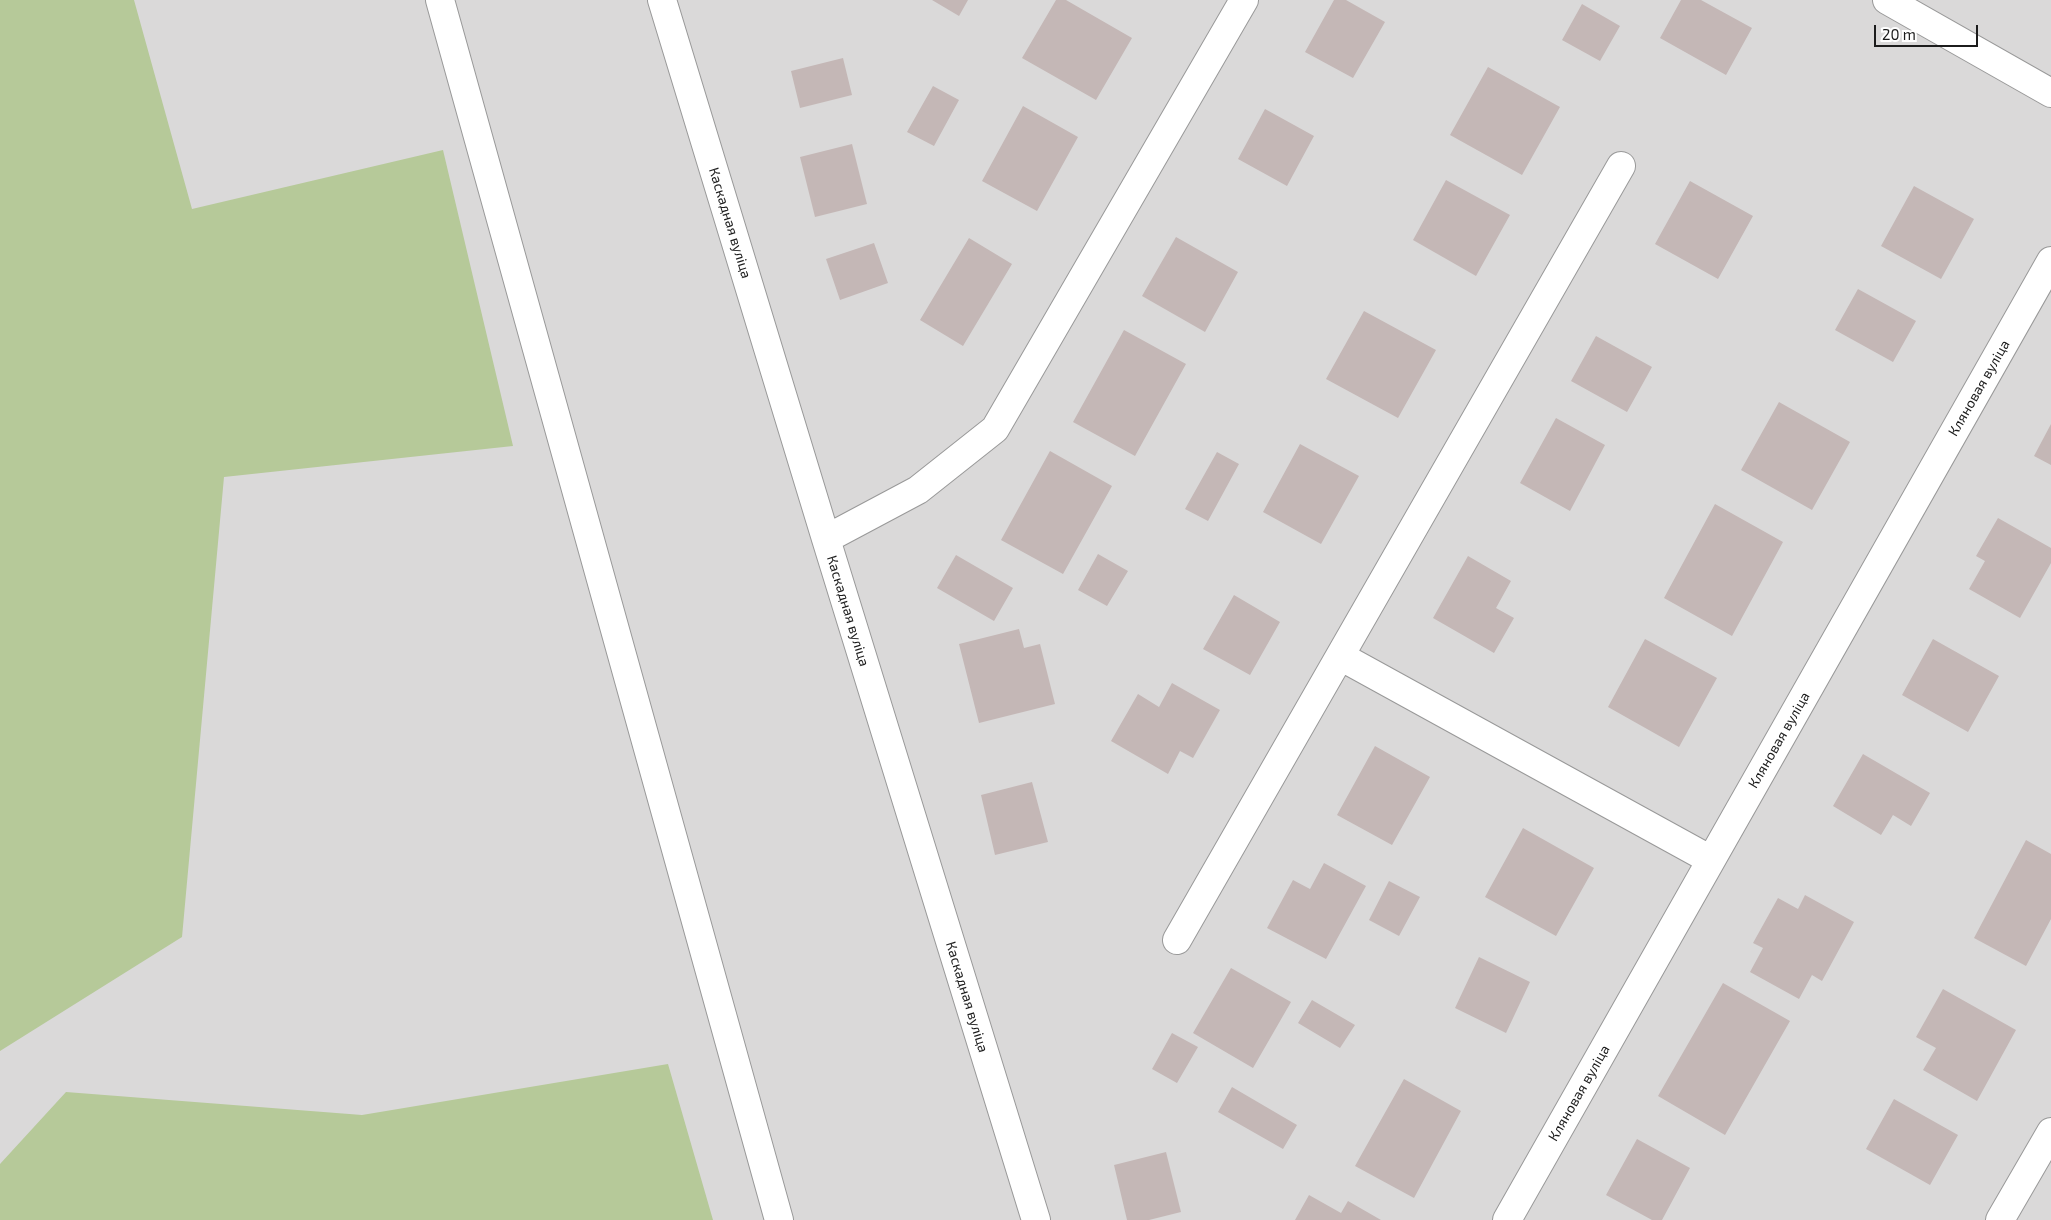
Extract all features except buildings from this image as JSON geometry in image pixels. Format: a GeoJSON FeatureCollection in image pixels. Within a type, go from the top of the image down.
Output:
{"type":"FeatureCollection","features":[{"type":"Feature","properties":{"kind":"street"},"geometry":{"type":"LineString","coordinates":[[440,0],[779,1220]]}},
{"type":"Feature","properties":{"kind":"street","name":"Каскадная вуліца"},"geometry":{"type":"LineString","coordinates":[[662,0],[1036,1220]]}},
{"type":"Feature","properties":{"kind":"street"},"geometry":{"type":"LineString","coordinates":[[826,540],[918,490],[995,429],[1244,0]]}},
{"type":"Feature","properties":{"kind":"street"},"geometry":{"type":"LineString","coordinates":[[1887,0],[2051,93]]}},
{"type":"Feature","properties":{"kind":"street"},"geometry":{"type":"LineString","coordinates":[[1176,940],[1621,166]]}},
{"type":"Feature","properties":{"kind":"street","name":"Кляновая вуліца"},"geometry":{"type":"LineString","coordinates":[[1507,1220],[2051,261]]}},
{"type":"Feature","properties":{"kind":"street"},"geometry":{"type":"LineString","coordinates":[[1340,656],[1711,860]]}},
{"type":"Feature","properties":{"kind":"street"},"geometry":{"type":"LineString","coordinates":[[2000,1220],[2051,1132]]}},
{"type":"Feature","properties":{"kind":"shaded area"},"geometry":{"type":"Polygon","coordinates":[[[0,0],[2051,0],[2051,1220],[0,1220],[0,0]]]}},
{"type":"Feature","properties":{"kind":"green space"},"geometry":{"type":"Polygon","coordinates":[[[0,0],[134,0],[192,209],[443,150],[513,446],[224,477],[182,937],[0,1051],[0,0]]]}},
{"type":"Feature","properties":{"kind":"green space"},"geometry":{"type":"Polygon","coordinates":[[[668,1064],[713,1220],[0,1220],[0,1164],[66,1092],[362,1115],[668,1064]]]}}]}
